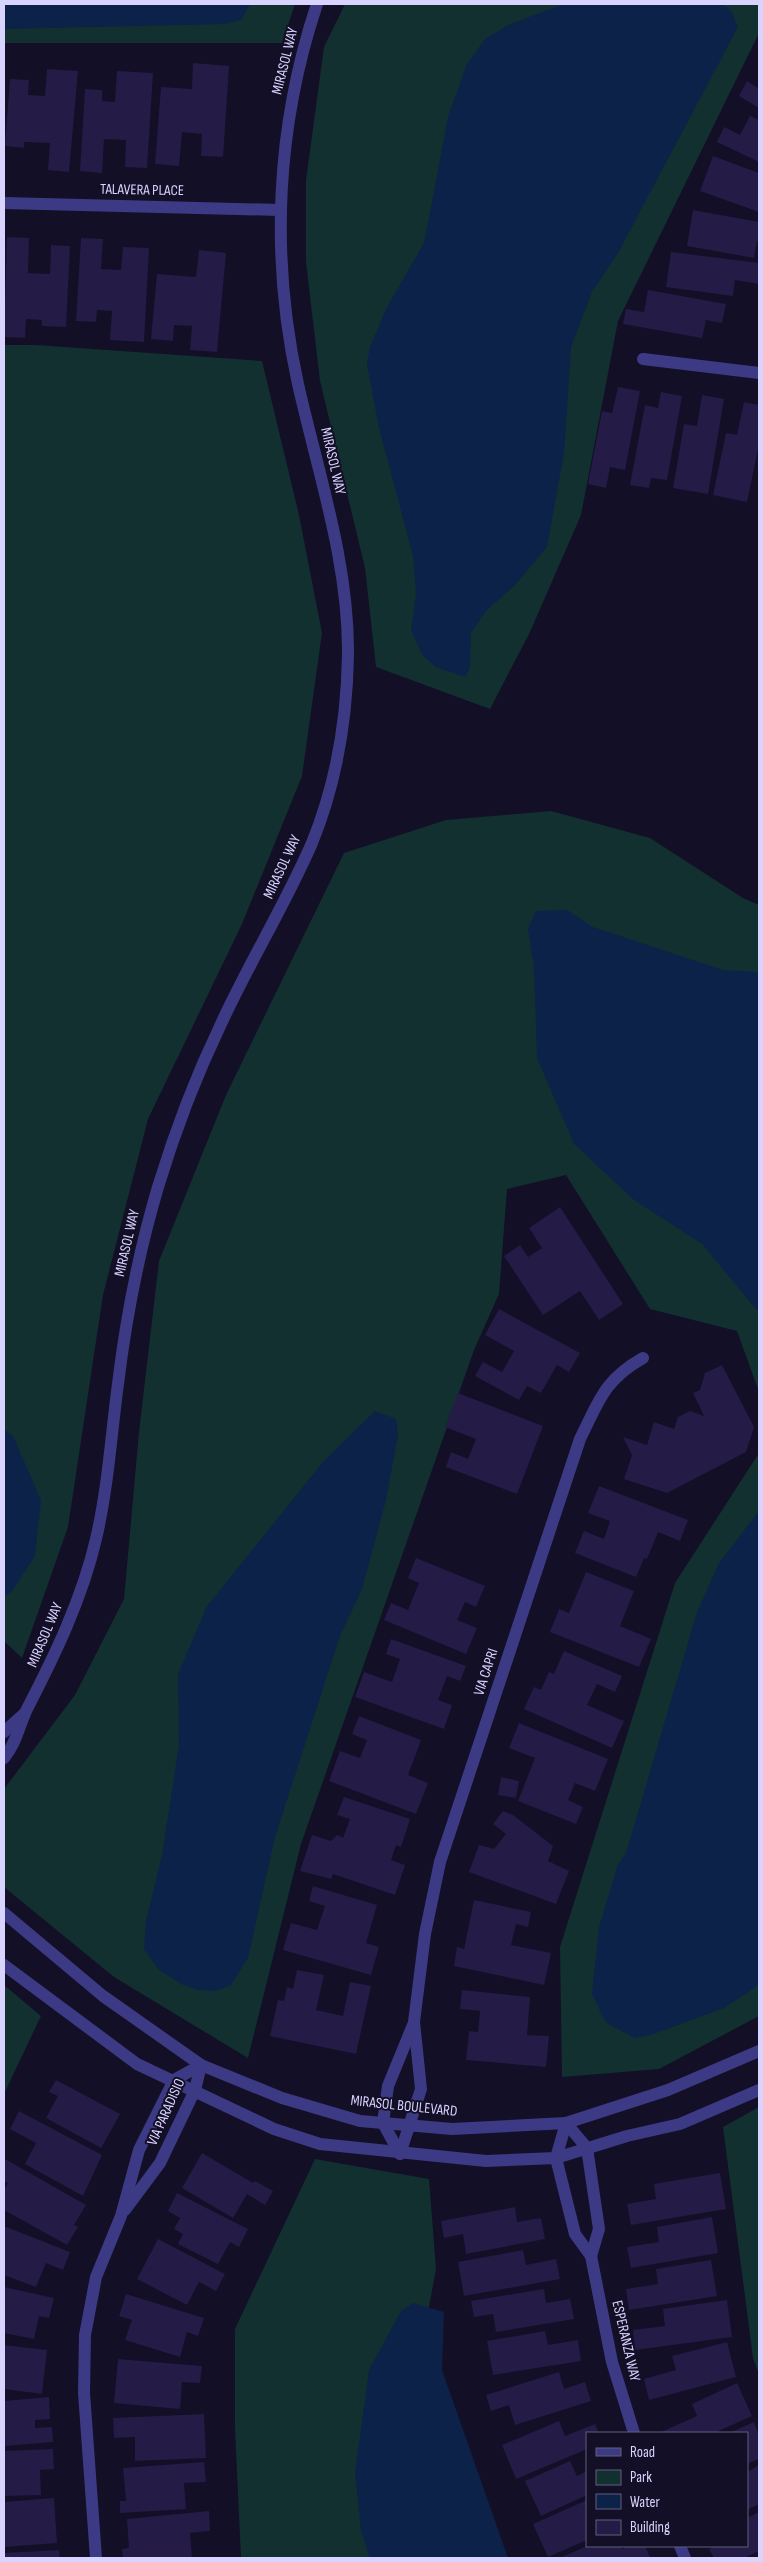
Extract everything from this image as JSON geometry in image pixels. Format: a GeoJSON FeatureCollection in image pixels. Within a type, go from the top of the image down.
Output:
{"type":"FeatureCollection","features":[{"type":"Feature","properties":{"kind":"street","name":"MIRASOL WAY"},"geometry":{"type":"LineString","coordinates":[[4,1758],[12,1748],[25,1712],[47,1675],[84,1584],[96,1542],[104,1499],[126,1321],[142,1244],[170,1149],[198,1075],[222,1021],[313,841],[327,799],[340,748],[348,652],[346,608],[340,564],[297,378],[287,326],[281,267],[280,210],[285,139],[293,92],[318,4]]}},
{"type":"Feature","properties":{"kind":"street","name":"TALAVERA PLACE"},"geometry":{"type":"LineString","coordinates":[[4,203],[280,210]]}},
{"type":"Feature","properties":{"kind":"street"},"geometry":{"type":"LineString","coordinates":[[643,359],[759,373]]}},
{"type":"Feature","properties":{"kind":"street","name":"VIA CAPRI"},"geometry":{"type":"LineString","coordinates":[[400,2154],[421,2089],[414,2022],[425,1934],[440,1862],[580,1439],[606,1387],[622,1370],[643,1358]]}},
{"type":"Feature","properties":{"kind":"street","name":"MIRASOL WAY"},"geometry":{"type":"LineString","coordinates":[[4,1732],[25,1712]]}},
{"type":"Feature","properties":{"kind":"street","name":"MIRASOL BOULEVARD"},"geometry":{"type":"LineString","coordinates":[[4,1913],[103,1996],[201,2065],[282,2098],[360,2121],[452,2129],[566,2123],[668,2090],[759,2051]]}},
{"type":"Feature","properties":{"kind":"street"},"geometry":{"type":"LineString","coordinates":[[4,1965],[137,2064],[196,2090],[274,2129],[311,2141],[358,2150],[486,2161],[556,2158],[628,2136],[680,2124],[759,2090]]}},
{"type":"Feature","properties":{"kind":"street","name":"VIA CAPRI"},"geometry":{"type":"LineString","coordinates":[[383,2122],[388,2086],[414,2022]]}},
{"type":"Feature","properties":{"kind":"street","name":"VIA PARADISIO"},"geometry":{"type":"LineString","coordinates":[[96,2558],[84,2393],[85,2335],[96,2277],[120,2216],[139,2150],[174,2080],[201,2065]]}},
{"type":"Feature","properties":{"kind":"street","name":"VIA PARADISIO"},"geometry":{"type":"LineString","coordinates":[[120,2216],[160,2163],[196,2090],[201,2065]]}},
{"type":"Feature","properties":{"kind":"street"},"geometry":{"type":"LineString","coordinates":[[383,2122],[400,2154]]}},
{"type":"Feature","properties":{"kind":"street"},"geometry":{"type":"LineString","coordinates":[[566,2123],[588,2148]]}},
{"type":"Feature","properties":{"kind":"street","name":"ESPERANZA WAY"},"geometry":{"type":"LineString","coordinates":[[566,2123],[556,2158],[574,2234],[591,2256],[612,2362],[634,2432]]}},
{"type":"Feature","properties":{"kind":"street","name":"ESPERANZA WAY"},"geometry":{"type":"LineString","coordinates":[[588,2148],[599,2229],[591,2256]]}},
{"type":"Feature","properties":{"kind":"green space"},"geometry":{"type":"Polygon","coordinates":[[[4,4],[295,4],[282,43],[4,43],[4,4]]]}},
{"type":"Feature","properties":{"kind":"green space"},"geometry":{"type":"Polygon","coordinates":[[[345,4],[759,4],[759,33],[618,321],[581,515],[530,632],[490,709],[376,667],[365,568],[320,381],[306,262],[306,180],[324,47],[345,4]]]}},
{"type":"Feature","properties":{"kind":"green space"},"geometry":{"type":"Polygon","coordinates":[[[4,345],[36,345],[262,361],[299,515],[322,633],[302,776],[242,924],[148,1119],[103,1295],[68,1527],[22,1658],[4,1641],[4,345]]]}},
{"type":"Feature","properties":{"kind":"green space"},"geometry":{"type":"Polygon","coordinates":[[[551,811],[650,838],[743,898],[759,905],[759,1392],[737,1331],[650,1309],[566,1175],[507,1189],[499,1294],[474,1350],[301,1844],[248,2058],[114,1977],[4,1887],[4,1789],[75,1695],[124,1599],[139,1432],[159,1261],[226,1095],[344,853],[446,820],[551,811]]]}},
{"type":"Feature","properties":{"kind":"green space"},"geometry":{"type":"Polygon","coordinates":[[[759,1453],[759,2016],[659,2069],[562,2077],[560,1947],[675,1583],[759,1453]]]}},
{"type":"Feature","properties":{"kind":"green space"},"geometry":{"type":"Polygon","coordinates":[[[4,1985],[41,2016],[4,2094],[4,1985]]]}},
{"type":"Feature","properties":{"kind":"green space"},"geometry":{"type":"Polygon","coordinates":[[[759,2107],[759,2374],[753,2358],[723,2127],[759,2107]]]}},
{"type":"Feature","properties":{"kind":"green space"},"geometry":{"type":"Polygon","coordinates":[[[315,2159],[429,2179],[436,2269],[398,2474],[439,2558],[241,2558],[235,2429],[235,2329],[315,2159]]]}},
{"type":"Feature","properties":{"kind":"water"},"geometry":{"type":"Polygon","coordinates":[[[4,4],[250,4],[241,20],[226,24],[4,29],[4,4]]]}},
{"type":"Feature","properties":{"kind":"water"},"geometry":{"type":"Polygon","coordinates":[[[564,4],[721,4],[731,10],[738,27],[618,253],[592,292],[571,347],[564,453],[547,547],[516,584],[486,611],[471,633],[470,668],[465,677],[436,667],[423,656],[411,630],[416,594],[413,556],[379,428],[367,364],[370,347],[387,307],[424,243],[448,117],[467,64],[485,39],[508,25],[564,4]]]}},
{"type":"Feature","properties":{"kind":"water"},"geometry":{"type":"Polygon","coordinates":[[[567,910],[593,927],[723,970],[759,972],[759,1311],[702,1244],[634,1200],[574,1144],[537,1058],[534,967],[528,929],[536,911],[567,910]]]}},
{"type":"Feature","properties":{"kind":"water"},"geometry":{"type":"Polygon","coordinates":[[[375,1411],[396,1419],[398,1435],[386,1500],[362,1589],[340,1636],[275,1837],[248,1958],[231,1985],[216,1991],[198,1990],[181,1984],[158,1969],[144,1949],[146,1921],[162,1855],[179,1745],[178,1674],[207,1606],[323,1462],[375,1411]]]}},
{"type":"Feature","properties":{"kind":"water"},"geometry":{"type":"Polygon","coordinates":[[[4,1429],[13,1436],[41,1500],[35,1556],[11,1593],[4,1596],[4,1429]]]}},
{"type":"Feature","properties":{"kind":"water"},"geometry":{"type":"Polygon","coordinates":[[[759,1511],[759,1985],[724,2008],[651,2035],[635,2038],[606,2023],[592,1994],[599,1927],[618,1864],[626,1853],[697,1612],[719,1563],[759,1511]]]}},
{"type":"Feature","properties":{"kind":"water"},"geometry":{"type":"Polygon","coordinates":[[[413,2303],[444,2312],[442,2370],[508,2558],[370,2558],[361,2531],[355,2472],[369,2370],[401,2311],[413,2303]]]}},
{"type":"Feature","properties":{"kind":"building"},"geometry":{"type":"Polygon","coordinates":[[[193,63],[229,66],[223,157],[201,156],[202,134],[182,132],[179,166],[155,164],[161,87],[192,89],[193,63]]]}},
{"type":"Feature","properties":{"kind":"building"},"geometry":{"type":"Polygon","coordinates":[[[47,69],[78,71],[69,172],[48,170],[50,143],[24,142],[24,148],[5,146],[10,79],[29,80],[28,95],[45,96],[47,69]]]}},
{"type":"Feature","properties":{"kind":"building"},"geometry":{"type":"Polygon","coordinates":[[[117,71],[153,73],[147,168],[125,167],[126,140],[104,139],[102,173],[80,171],[85,89],[102,90],[102,101],[115,102],[117,71]]]}},
{"type":"Feature","properties":{"kind":"building"},"geometry":{"type":"Polygon","coordinates":[[[747,81],[759,89],[759,108],[739,96],[747,81]]]}},
{"type":"Feature","properties":{"kind":"building"},"geometry":{"type":"Polygon","coordinates":[[[750,116],[759,120],[759,162],[717,142],[724,127],[740,135],[750,116]]]}},
{"type":"Feature","properties":{"kind":"building"},"geometry":{"type":"Polygon","coordinates":[[[713,156],[759,173],[759,212],[700,191],[713,156]]]}},
{"type":"Feature","properties":{"kind":"building"},"geometry":{"type":"Polygon","coordinates":[[[693,210],[759,222],[759,242],[757,241],[754,258],[687,246],[693,210]]]}},
{"type":"Feature","properties":{"kind":"building"},"geometry":{"type":"Polygon","coordinates":[[[7,237],[29,238],[28,273],[50,274],[51,245],[70,246],[66,327],[42,326],[42,320],[26,319],[25,338],[4,337],[7,237]]]}},
{"type":"Feature","properties":{"kind":"building"},"geometry":{"type":"Polygon","coordinates":[[[81,238],[103,239],[101,269],[121,270],[123,247],[149,248],[144,342],[110,340],[112,311],[97,310],[96,322],[76,321],[81,238]]]}},
{"type":"Feature","properties":{"kind":"building"},"geometry":{"type":"Polygon","coordinates":[[[199,250],[226,253],[217,352],[190,350],[192,326],[174,325],[173,341],[151,339],[157,274],[196,277],[199,250]]]}},
{"type":"Feature","properties":{"kind":"building"},"geometry":{"type":"Polygon","coordinates":[[[671,252],[759,263],[759,284],[735,280],[733,296],[666,287],[671,252]]]}},
{"type":"Feature","properties":{"kind":"building"},"geometry":{"type":"Polygon","coordinates":[[[648,290],[726,304],[722,323],[706,320],[702,338],[623,324],[626,309],[644,312],[648,290]]]}},
{"type":"Feature","properties":{"kind":"building"},"geometry":{"type":"Polygon","coordinates":[[[618,387],[640,391],[625,470],[610,467],[606,488],[588,484],[602,411],[612,413],[618,387]]]}},
{"type":"Feature","properties":{"kind":"building"},"geometry":{"type":"Polygon","coordinates":[[[661,392],[682,396],[667,480],[651,478],[649,488],[630,485],[645,405],[658,408],[661,392]]]}},
{"type":"Feature","properties":{"kind":"building"},"geometry":{"type":"Polygon","coordinates":[[[702,395],[724,399],[708,494],[673,488],[684,424],[697,426],[702,395]]]}},
{"type":"Feature","properties":{"kind":"building"},"geometry":{"type":"Polygon","coordinates":[[[744,402],[759,405],[759,444],[747,502],[713,495],[726,433],[737,435],[744,402]]]}},
{"type":"Feature","properties":{"kind":"building"},"geometry":{"type":"Polygon","coordinates":[[[560,1207],[623,1304],[599,1320],[580,1291],[543,1315],[504,1256],[520,1245],[528,1257],[542,1248],[529,1228],[560,1207]]]}},
{"type":"Feature","properties":{"kind":"building"},"geometry":{"type":"Polygon","coordinates":[[[499,1309],[580,1353],[569,1372],[557,1365],[541,1393],[527,1386],[519,1400],[475,1376],[483,1362],[502,1372],[514,1351],[485,1335],[499,1309]]]}},
{"type":"Feature","properties":{"kind":"building"},"geometry":{"type":"Polygon","coordinates":[[[722,1365],[754,1427],[746,1452],[667,1493],[624,1479],[632,1455],[623,1437],[647,1445],[654,1422],[674,1429],[678,1417],[690,1411],[704,1416],[693,1393],[700,1390],[705,1373],[722,1365]]]}},
{"type":"Feature","properties":{"kind":"building"},"geometry":{"type":"Polygon","coordinates":[[[458,1393],[543,1426],[517,1494],[446,1467],[451,1452],[468,1459],[476,1439],[445,1427],[458,1393]]]}},
{"type":"Feature","properties":{"kind":"building"},"geometry":{"type":"Polygon","coordinates":[[[599,1486],[688,1520],[680,1541],[658,1532],[647,1559],[644,1558],[636,1577],[575,1553],[584,1531],[604,1539],[610,1521],[588,1513],[599,1486]]]}},
{"type":"Feature","properties":{"kind":"building"},"geometry":{"type":"Polygon","coordinates":[[[416,1558],[485,1586],[476,1607],[465,1602],[457,1620],[477,1628],[466,1654],[384,1620],[391,1603],[408,1610],[419,1583],[408,1578],[416,1558]]]}},
{"type":"Feature","properties":{"kind":"building"},"geometry":{"type":"Polygon","coordinates":[[[586,1572],[634,1591],[620,1626],[651,1639],[639,1667],[550,1632],[559,1609],[569,1613],[586,1572]]]}},
{"type":"Feature","properties":{"kind":"building"},"geometry":{"type":"Polygon","coordinates":[[[391,1639],[466,1666],[460,1681],[447,1676],[438,1700],[452,1705],[444,1729],[355,1697],[364,1672],[392,1682],[400,1659],[386,1654],[391,1639]]]}},
{"type":"Feature","properties":{"kind":"building"},"geometry":{"type":"Polygon","coordinates":[[[564,1651],[622,1676],[615,1692],[597,1684],[587,1705],[624,1721],[612,1748],[524,1709],[534,1687],[541,1690],[549,1672],[554,1674],[564,1651]]]}},
{"type":"Feature","properties":{"kind":"building"},"geometry":{"type":"Polygon","coordinates":[[[359,1716],[421,1740],[408,1775],[428,1783],[416,1814],[329,1781],[340,1751],[360,1758],[367,1740],[352,1734],[359,1716]]]}},
{"type":"Feature","properties":{"kind":"building"},"geometry":{"type":"Polygon","coordinates":[[[519,1723],[608,1759],[595,1791],[575,1783],[568,1800],[583,1807],[576,1824],[518,1801],[535,1758],[509,1748],[519,1723]]]}},
{"type":"Feature","properties":{"kind":"building"},"geometry":{"type":"Polygon","coordinates":[[[501,1777],[519,1781],[516,1798],[498,1795],[501,1777]]]}},
{"type":"Feature","properties":{"kind":"building"},"geometry":{"type":"Polygon","coordinates":[[[344,1797],[410,1819],[401,1847],[396,1845],[391,1860],[405,1865],[395,1895],[333,1874],[331,1879],[300,1871],[312,1835],[331,1841],[337,1835],[343,1838],[350,1819],[337,1815],[344,1797]]]}},
{"type":"Feature","properties":{"kind":"building"},"geometry":{"type":"Polygon","coordinates":[[[503,1811],[513,1815],[553,1846],[548,1861],[569,1871],[556,1904],[469,1872],[479,1845],[494,1849],[506,1834],[493,1824],[503,1811]]]}},
{"type":"Feature","properties":{"kind":"building"},"geometry":{"type":"Polygon","coordinates":[[[313,1886],[377,1905],[366,1943],[379,1947],[371,1975],[283,1950],[291,1923],[317,1930],[325,1906],[309,1901],[313,1886]]]}},
{"type":"Feature","properties":{"kind":"building"},"geometry":{"type":"Polygon","coordinates":[[[474,1900],[531,1912],[528,1927],[516,1924],[511,1945],[551,1953],[544,1985],[454,1966],[457,1947],[464,1949],[474,1900]]]}},
{"type":"Feature","properties":{"kind":"building"},"geometry":{"type":"Polygon","coordinates":[[[297,1970],[324,1975],[316,2010],[343,2016],[350,1982],[371,1986],[356,2054],[270,2036],[278,2000],[284,2001],[287,1987],[293,1989],[297,1970]]]}},
{"type":"Feature","properties":{"kind":"building"},"geometry":{"type":"Polygon","coordinates":[[[462,1990],[530,1997],[527,2035],[549,2036],[546,2067],[466,2060],[469,2031],[478,2032],[480,2011],[460,2009],[462,1990]]]}},
{"type":"Feature","properties":{"kind":"building"},"geometry":{"type":"Polygon","coordinates":[[[56,2080],[120,2114],[101,2148],[46,2118],[58,2096],[49,2092],[56,2080]]]}},
{"type":"Feature","properties":{"kind":"building"},"geometry":{"type":"Polygon","coordinates":[[[19,2111],[102,2155],[83,2196],[25,2164],[36,2143],[10,2129],[19,2111]]]}},
{"type":"Feature","properties":{"kind":"building"},"geometry":{"type":"Polygon","coordinates":[[[202,2153],[253,2183],[255,2181],[273,2191],[265,2205],[247,2194],[233,2218],[182,2188],[202,2153]]]}},
{"type":"Feature","properties":{"kind":"building"},"geometry":{"type":"Polygon","coordinates":[[[5,2159],[86,2205],[74,2225],[78,2227],[67,2245],[4,2210],[4,2191],[8,2183],[4,2181],[5,2159]]]}},
{"type":"Feature","properties":{"kind":"building"},"geometry":{"type":"Polygon","coordinates":[[[720,2173],[726,2209],[631,2225],[627,2204],[656,2199],[654,2184],[720,2173]]]}},
{"type":"Feature","properties":{"kind":"building"},"geometry":{"type":"Polygon","coordinates":[[[177,2193],[248,2229],[239,2247],[230,2242],[218,2264],[178,2244],[183,2234],[174,2229],[180,2218],[168,2211],[177,2193]]]}},
{"type":"Feature","properties":{"kind":"building"},"geometry":{"type":"Polygon","coordinates":[[[515,2207],[517,2222],[541,2218],[545,2239],[466,2254],[463,2234],[444,2238],[441,2221],[515,2207]]]}},
{"type":"Feature","properties":{"kind":"building"},"geometry":{"type":"Polygon","coordinates":[[[712,2217],[718,2253],[631,2268],[627,2247],[659,2242],[657,2227],[712,2217]]]}},
{"type":"Feature","properties":{"kind":"building"},"geometry":{"type":"Polygon","coordinates":[[[4,2226],[70,2252],[63,2270],[46,2263],[36,2287],[4,2275],[4,2226]]]}},
{"type":"Feature","properties":{"kind":"building"},"geometry":{"type":"Polygon","coordinates":[[[158,2239],[225,2274],[216,2291],[199,2282],[187,2305],[137,2279],[158,2239]]]}},
{"type":"Feature","properties":{"kind":"building"},"geometry":{"type":"Polygon","coordinates":[[[523,2250],[526,2265],[556,2259],[560,2279],[464,2296],[458,2262],[523,2250]]]}},
{"type":"Feature","properties":{"kind":"building"},"geometry":{"type":"Polygon","coordinates":[[[711,2260],[717,2296],[629,2310],[626,2289],[658,2284],[656,2269],[711,2260]]]}},
{"type":"Feature","properties":{"kind":"building"},"geometry":{"type":"Polygon","coordinates":[[[4,2287],[54,2298],[49,2318],[39,2316],[34,2339],[4,2333],[4,2287]]]}},
{"type":"Feature","properties":{"kind":"building"},"geometry":{"type":"Polygon","coordinates":[[[544,2289],[546,2303],[570,2299],[574,2319],[496,2332],[493,2314],[474,2317],[471,2301],[544,2289]]]}},
{"type":"Feature","properties":{"kind":"building"},"geometry":{"type":"Polygon","coordinates":[[[126,2294],[204,2318],[198,2336],[187,2332],[180,2357],[125,2340],[132,2320],[119,2316],[126,2294]]]}},
{"type":"Feature","properties":{"kind":"building"},"geometry":{"type":"Polygon","coordinates":[[[727,2300],[732,2337],[635,2350],[633,2330],[665,2326],[663,2309],[727,2300]]]}},
{"type":"Feature","properties":{"kind":"building"},"geometry":{"type":"Polygon","coordinates":[[[545,2331],[548,2345],[578,2340],[581,2361],[493,2375],[487,2341],[545,2331]]]}},
{"type":"Feature","properties":{"kind":"building"},"geometry":{"type":"Polygon","coordinates":[[[727,2342],[736,2377],[649,2400],[644,2379],[676,2370],[672,2356],[727,2342]]]}},
{"type":"Feature","properties":{"kind":"building"},"geometry":{"type":"Polygon","coordinates":[[[4,2345],[47,2350],[42,2394],[4,2389],[4,2345]]]}},
{"type":"Feature","properties":{"kind":"building"},"geometry":{"type":"Polygon","coordinates":[[[118,2359],[202,2366],[200,2383],[182,2382],[180,2409],[114,2403],[118,2359]]]}},
{"type":"Feature","properties":{"kind":"building"},"geometry":{"type":"Polygon","coordinates":[[[559,2372],[564,2389],[585,2382],[591,2401],[515,2425],[509,2405],[491,2411],[486,2395],[559,2372]]]}},
{"type":"Feature","properties":{"kind":"building"},"geometry":{"type":"Polygon","coordinates":[[[737,2383],[752,2416],[716,2432],[661,2432],[697,2416],[692,2404],[737,2383]]]}},
{"type":"Feature","properties":{"kind":"building"},"geometry":{"type":"Polygon","coordinates":[[[49,2397],[50,2419],[35,2420],[35,2428],[52,2427],[53,2442],[4,2446],[4,2401],[49,2397]]]}},
{"type":"Feature","properties":{"kind":"building"},"geometry":{"type":"Polygon","coordinates":[[[204,2414],[206,2458],[135,2461],[135,2437],[114,2438],[113,2418],[204,2414]]]}},
{"type":"Feature","properties":{"kind":"building"},"geometry":{"type":"Polygon","coordinates":[[[559,2421],[565,2436],[595,2424],[599,2432],[586,2432],[586,2449],[516,2479],[502,2445],[559,2421]]]}},
{"type":"Feature","properties":{"kind":"building"},"geometry":{"type":"Polygon","coordinates":[[[754,2422],[759,2435],[759,2459],[748,2464],[748,2432],[731,2432],[754,2422]]]}},
{"type":"Feature","properties":{"kind":"building"},"geometry":{"type":"Polygon","coordinates":[[[53,2449],[54,2469],[40,2470],[41,2495],[4,2496],[4,2451],[53,2449]]]}},
{"type":"Feature","properties":{"kind":"building"},"geometry":{"type":"Polygon","coordinates":[[[570,2461],[577,2476],[586,2472],[586,2495],[541,2516],[525,2481],[570,2461]]]}},
{"type":"Feature","properties":{"kind":"building"},"geometry":{"type":"Polygon","coordinates":[[[204,2462],[206,2482],[184,2483],[186,2509],[120,2513],[120,2501],[126,2501],[123,2468],[204,2462]]]}},
{"type":"Feature","properties":{"kind":"building"},"geometry":{"type":"Polygon","coordinates":[[[759,2465],[759,2504],[748,2510],[748,2471],[759,2465]]]}},
{"type":"Feature","properties":{"kind":"building"},"geometry":{"type":"Polygon","coordinates":[[[54,2498],[57,2543],[4,2547],[4,2502],[54,2498]]]}},
{"type":"Feature","properties":{"kind":"building"},"geometry":{"type":"Polygon","coordinates":[[[586,2500],[586,2540],[548,2557],[533,2524],[586,2500]]]}},
{"type":"Feature","properties":{"kind":"building"},"geometry":{"type":"Polygon","coordinates":[[[209,2511],[210,2531],[190,2533],[192,2558],[123,2558],[122,2549],[129,2548],[127,2519],[209,2511]]]}},
{"type":"Feature","properties":{"kind":"building"},"geometry":{"type":"Polygon","coordinates":[[[759,2512],[759,2551],[744,2558],[714,2558],[709,2549],[714,2547],[748,2547],[748,2518],[759,2512]]]}},
{"type":"Feature","properties":{"kind":"building"},"geometry":{"type":"Polygon","coordinates":[[[586,2546],[621,2547],[622,2549],[626,2547],[645,2547],[650,2557],[560,2558],[586,2546]]]}},
{"type":"Feature","properties":{"kind":"building"},"geometry":{"type":"Polygon","coordinates":[[[59,2550],[60,2558],[4,2558],[4,2553],[59,2550]]]}}]}
